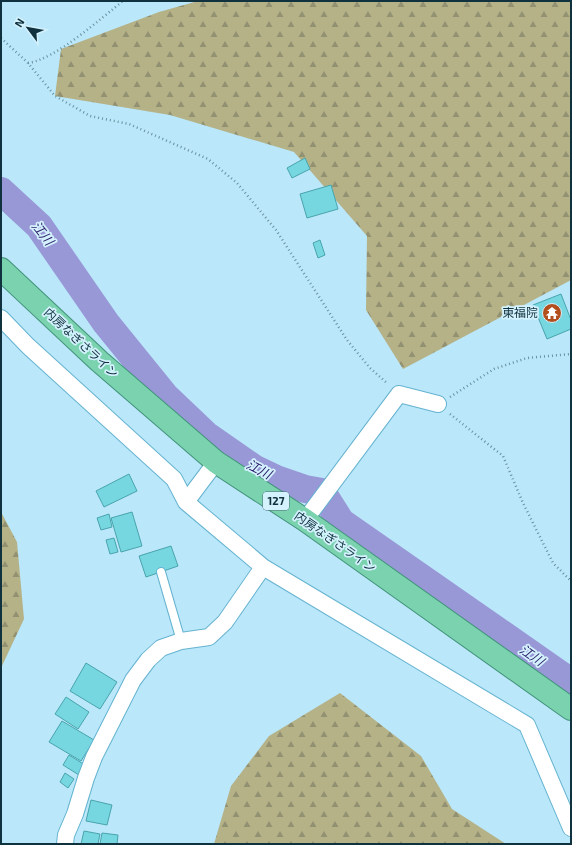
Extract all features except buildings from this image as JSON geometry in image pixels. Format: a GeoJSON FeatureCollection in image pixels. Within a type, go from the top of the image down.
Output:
{"type":"FeatureCollection","features":[{"type":"Feature","properties":{"kind":"highway","name":"内房なぎさライン"},"geometry":{"type":"LineString","coordinates":[[1,269],[99,361],[216,462],[305,520],[571,709]]}},
{"type":"Feature","properties":{"kind":"street"},"geometry":{"type":"LineString","coordinates":[[1,318],[28,346],[174,479],[186,502],[263,567],[527,725],[571,828]]}},
{"type":"Feature","properties":{"kind":"street"},"geometry":{"type":"LineString","coordinates":[[305,520],[399,394],[438,404]]}},
{"type":"Feature","properties":{"kind":"street"},"geometry":{"type":"LineString","coordinates":[[186,502],[216,462]]}},
{"type":"Feature","properties":{"kind":"street"},"geometry":{"type":"LineString","coordinates":[[65,844],[66,835],[75,814],[94,757],[133,680],[148,660],[161,648],[181,641],[209,637],[224,622],[263,567]]}},
{"type":"Feature","properties":{"kind":"lane"},"geometry":{"type":"LineString","coordinates":[[160,572],[181,641]]}},
{"type":"Feature","properties":{"kind":"path"},"geometry":{"type":"LineString","coordinates":[[28,63],[34,62],[51,54],[75,38],[123,1]]}},
{"type":"Feature","properties":{"kind":"path"},"geometry":{"type":"LineString","coordinates":[[1,38],[28,63],[55,96],[90,116],[129,124],[208,159],[237,183],[276,230],[347,340],[370,368],[399,394]]}},
{"type":"Feature","properties":{"kind":"path"},"geometry":{"type":"LineString","coordinates":[[571,354],[527,358],[494,369],[438,404],[503,456],[523,503],[553,562],[571,581]]}},
{"type":"Feature","properties":{"kind":"green space"},"geometry":{"type":"Polygon","coordinates":[[[198,1],[571,1],[571,280],[403,369],[366,310],[367,236],[294,152],[170,115],[55,96],[61,49],[159,12],[198,1]]]}},
{"type":"Feature","properties":{"kind":"green space"},"geometry":{"type":"Polygon","coordinates":[[[1,512],[17,542],[24,619],[1,668],[1,512]]]}},
{"type":"Feature","properties":{"kind":"green space"},"geometry":{"type":"Polygon","coordinates":[[[340,693],[421,756],[452,809],[506,844],[214,844],[231,786],[269,736],[340,693]]]}},
{"type":"Feature","properties":{"kind":"waterway","name":"江川"},"geometry":{"type":"LineString","coordinates":[[1,191],[39,226],[106,323],[166,397],[206,435],[255,469],[276,479],[305,489],[322,492],[341,522],[571,682]]}},
{"type":"Feature","properties":{"kind":"place","name":"東福院"},"geometry":{"type":"Point","coordinates":[552,313]}}]}
